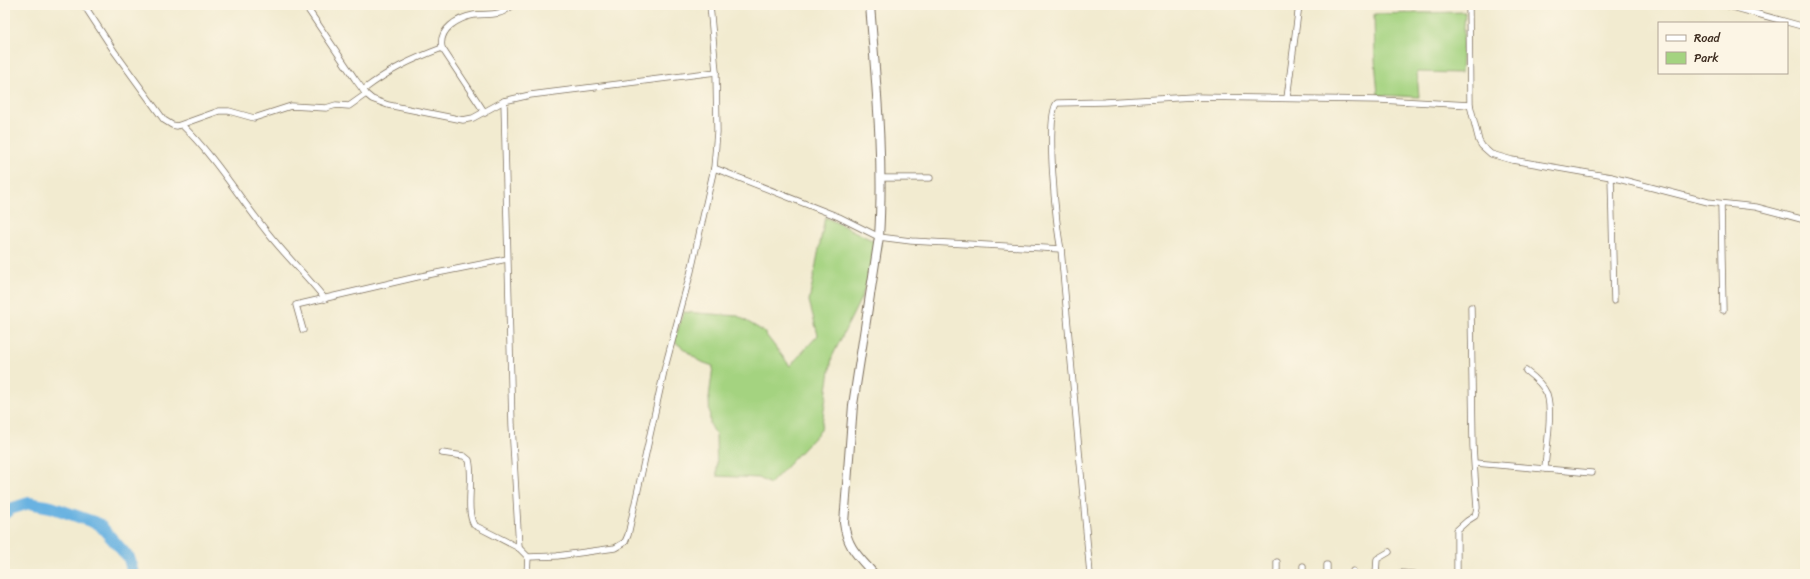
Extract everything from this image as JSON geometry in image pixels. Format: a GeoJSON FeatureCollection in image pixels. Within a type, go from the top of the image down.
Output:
{"type":"FeatureCollection","features":[{"type":"Feature","properties":{"kind":"street"},"geometry":{"type":"LineString","coordinates":[[84,5],[114,51],[164,120],[172,125],[182,125],[219,111],[229,111],[254,118],[291,106],[326,108],[336,105],[349,106],[393,69],[410,60],[442,48]]}},
{"type":"Feature","properties":{"kind":"street"},"geometry":{"type":"LineString","coordinates":[[305,5],[364,92],[377,102],[462,120],[473,118],[485,113],[504,101],[530,95],[716,72]]}},
{"type":"Feature","properties":{"kind":"street"},"geometry":{"type":"LineString","coordinates":[[485,113],[442,48],[442,38],[446,29],[454,22],[474,15],[500,13],[513,5]]}},
{"type":"Feature","properties":{"kind":"street"},"geometry":{"type":"LineString","coordinates":[[442,452],[464,456],[469,460],[471,473],[470,517],[474,524],[519,548],[528,557],[557,556],[606,550],[615,548],[625,542],[632,518],[667,358],[691,271],[714,168],[717,132],[716,72],[710,5]]}},
{"type":"Feature","properties":{"kind":"street"},"geometry":{"type":"LineString","coordinates":[[870,5],[881,198],[879,237],[853,405],[844,523],[846,537],[850,545],[874,574]]}},
{"type":"Feature","properties":{"kind":"street"},"geometry":{"type":"LineString","coordinates":[[1287,98],[1299,5]]}},
{"type":"Feature","properties":{"kind":"street"},"geometry":{"type":"LineString","coordinates":[[1469,5],[1470,105],[1479,140],[1482,146],[1490,154],[1512,160],[1611,177],[1721,204],[1756,207],[1805,220]]}},
{"type":"Feature","properties":{"kind":"street"},"geometry":{"type":"LineString","coordinates":[[1726,5],[1787,22]]}},
{"type":"Feature","properties":{"kind":"street"},"geometry":{"type":"LineString","coordinates":[[1788,22],[1805,27]]}},
{"type":"Feature","properties":{"kind":"street"},"geometry":{"type":"LineString","coordinates":[[1090,574],[1071,375],[1061,249],[1054,197],[1052,142],[1054,108],[1057,102],[1105,102],[1193,97],[1380,100],[1470,105]]}},
{"type":"Feature","properties":{"kind":"street"},"geometry":{"type":"LineString","coordinates":[[504,101],[512,425],[519,548]]}},
{"type":"Feature","properties":{"kind":"street"},"geometry":{"type":"LineString","coordinates":[[182,125],[212,158],[268,233],[306,274],[325,299]]}},
{"type":"Feature","properties":{"kind":"street"},"geometry":{"type":"LineString","coordinates":[[714,168],[839,217],[879,237],[918,242],[1061,249]]}},
{"type":"Feature","properties":{"kind":"street"},"geometry":{"type":"LineString","coordinates":[[1611,177],[1614,301]]}},
{"type":"Feature","properties":{"kind":"street"},"geometry":{"type":"LineString","coordinates":[[880,178],[930,178]]}},
{"type":"Feature","properties":{"kind":"street"},"geometry":{"type":"LineString","coordinates":[[1721,204],[1722,310]]}},
{"type":"Feature","properties":{"kind":"street"},"geometry":{"type":"LineString","coordinates":[[303,330],[296,305],[507,260]]}},
{"type":"Feature","properties":{"kind":"street"},"geometry":{"type":"LineString","coordinates":[[1457,574],[1457,530],[1477,513],[1475,463],[1472,446],[1471,307]]}},
{"type":"Feature","properties":{"kind":"street"},"geometry":{"type":"LineString","coordinates":[[1526,371],[1536,379],[1547,394],[1549,419],[1545,469]]}},
{"type":"Feature","properties":{"kind":"street"},"geometry":{"type":"LineString","coordinates":[[1475,463],[1592,473]]}},
{"type":"Feature","properties":{"kind":"street"},"geometry":{"type":"LineString","coordinates":[[1376,574],[1377,558],[1389,552]]}},
{"type":"Feature","properties":{"kind":"street"},"geometry":{"type":"LineString","coordinates":[[526,574],[528,557]]}},
{"type":"Feature","properties":{"kind":"street"},"geometry":{"type":"LineString","coordinates":[[1277,562],[1277,574]]}},
{"type":"Feature","properties":{"kind":"street"},"geometry":{"type":"LineString","coordinates":[[1326,574],[1327,565]]}},
{"type":"Feature","properties":{"kind":"street"},"geometry":{"type":"LineString","coordinates":[[1302,574],[1303,566]]}},
{"type":"Feature","properties":{"kind":"street"},"geometry":{"type":"LineString","coordinates":[[1401,572],[1413,574]]}},
{"type":"Feature","properties":{"kind":"green space"},"geometry":{"type":"Polygon","coordinates":[[[1465,12],[1461,73],[1417,72],[1419,97],[1378,95],[1375,60],[1374,14],[1465,12]]]}},
{"type":"Feature","properties":{"kind":"green space"},"geometry":{"type":"Polygon","coordinates":[[[825,217],[882,245],[861,298],[832,357],[821,430],[770,484],[759,478],[717,476],[716,435],[710,424],[709,398],[713,366],[699,361],[674,341],[684,312],[738,316],[763,331],[790,366],[818,335],[809,301],[825,217]]]}},
{"type":"Feature","properties":{"kind":"waterway"},"geometry":{"type":"LineString","coordinates":[[5,513],[10,509],[29,503],[51,507],[99,524],[129,558],[133,574]]}}]}
